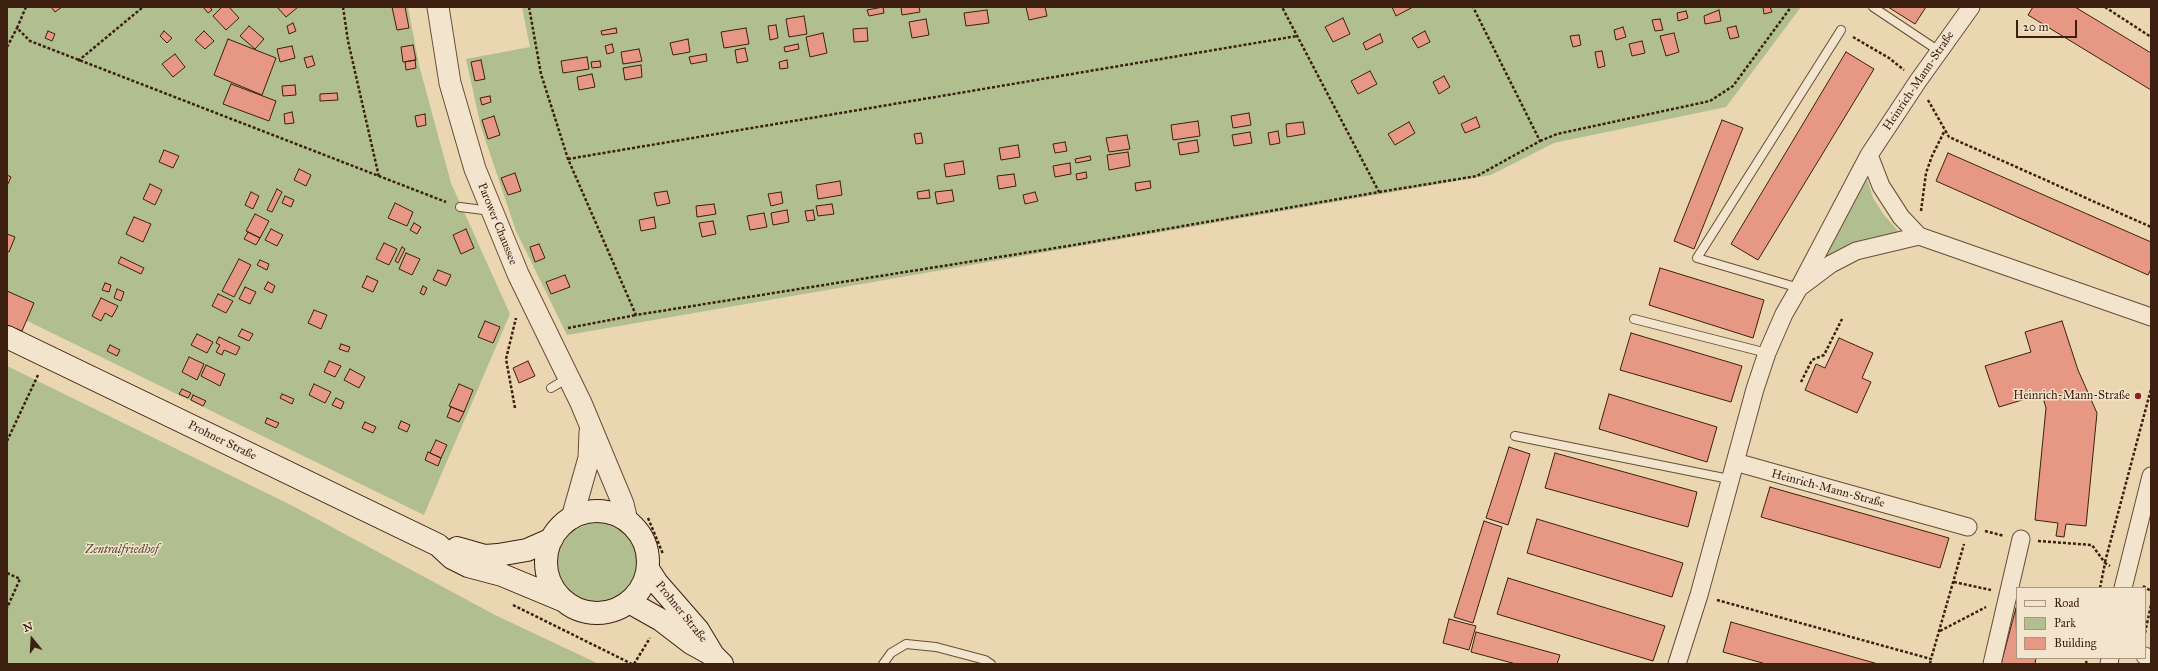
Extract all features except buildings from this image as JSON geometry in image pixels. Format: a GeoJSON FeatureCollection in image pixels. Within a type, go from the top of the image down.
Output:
{"type":"FeatureCollection","features":[{"type":"Feature","properties":{"kind":"main road","name":"Prohner Straße"},"geometry":{"type":"LineString","coordinates":[[7,337],[438,545],[485,556],[527,550],[552,539]]}},
{"type":"Feature","properties":{"kind":"main road","name":"Parower Chaussee"},"geometry":{"type":"LineString","coordinates":[[606,512],[627,521],[637,531],[644,542],[648,556],[648,569],[644,582],[629,602],[619,608],[595,613],[572,607],[562,600],[554,590],[548,577],[546,564],[547,551],[552,539],[560,527],[582,513],[606,512]]}},
{"type":"Feature","properties":{"kind":"main road","name":"Prohner Straße"},"geometry":{"type":"LineString","coordinates":[[438,545],[452,558],[468,566],[502,575],[562,600]]}},
{"type":"Feature","properties":{"kind":"main road","name":"Prohner Straße"},"geometry":{"type":"LineString","coordinates":[[648,569],[657,583],[698,630],[718,660]]}},
{"type":"Feature","properties":{"kind":"main road","name":"Prohner Straße"},"geometry":{"type":"LineString","coordinates":[[629,602],[661,620],[690,643],[718,660]]}},
{"type":"Feature","properties":{"kind":"street","name":"Parower Chaussee"},"geometry":{"type":"LineString","coordinates":[[438,7],[450,83],[461,127],[491,212],[547,335],[559,383],[591,429],[623,504],[627,521]]}},
{"type":"Feature","properties":{"kind":"street","name":"Heinrich-Mann-Straße"},"geometry":{"type":"LineString","coordinates":[[1678,664],[1699,595],[1730,479],[1767,353],[1784,314],[1800,288],[1869,155],[1918,81],[1971,7]]}},
{"type":"Feature","properties":{"kind":"street"},"geometry":{"type":"LineString","coordinates":[[1869,155],[1881,186],[1901,217],[1919,236],[2151,317]]}},
{"type":"Feature","properties":{"kind":"street","name":"Heinrich-Mann-Straße"},"geometry":{"type":"LineString","coordinates":[[1800,288],[1831,264],[1856,251],[1919,236]]}},
{"type":"Feature","properties":{"kind":"street","name":"Parower Chaussee"},"geometry":{"type":"LineString","coordinates":[[572,518],[589,458],[591,429]]}},
{"type":"Feature","properties":{"kind":"street","name":"Heinrich-Mann-Straße"},"geometry":{"type":"LineString","coordinates":[[1735,462],[1968,527]]}},
{"type":"Feature","properties":{"kind":"street"},"geometry":{"type":"LineString","coordinates":[[2123,587],[2151,476]]}},
{"type":"Feature","properties":{"kind":"street"},"geometry":{"type":"LineString","coordinates":[[1992,664],[2010,594],[2021,539]]}},
{"type":"Feature","properties":{"kind":"lane"},"geometry":{"type":"LineString","coordinates":[[1873,7],[1939,51]]}},
{"type":"Feature","properties":{"kind":"lane"},"geometry":{"type":"LineString","coordinates":[[1800,288],[1697,258],[1841,30]]}},
{"type":"Feature","properties":{"kind":"lane"},"geometry":{"type":"LineString","coordinates":[[460,207],[491,212]]}},
{"type":"Feature","properties":{"kind":"lane"},"geometry":{"type":"LineString","coordinates":[[1634,319],[1767,353]]}},
{"type":"Feature","properties":{"kind":"lane"},"geometry":{"type":"LineString","coordinates":[[1515,436],[1730,479]]}},
{"type":"Feature","properties":{"kind":"lane"},"geometry":{"type":"LineString","coordinates":[[883,664],[891,653],[906,644],[936,647],[985,660],[991,664]]}},
{"type":"Feature","properties":{"kind":"path"},"geometry":{"type":"LineString","coordinates":[[7,47],[26,7]]}},
{"type":"Feature","properties":{"kind":"path"},"geometry":{"type":"LineString","coordinates":[[78,61],[143,7]]}},
{"type":"Feature","properties":{"kind":"path"},"geometry":{"type":"LineString","coordinates":[[344,7],[348,41],[379,178]]}},
{"type":"Feature","properties":{"kind":"path"},"geometry":{"type":"LineString","coordinates":[[529,7],[541,74],[568,159],[636,315]]}},
{"type":"Feature","properties":{"kind":"path"},"geometry":{"type":"LineString","coordinates":[[1282,7],[1379,192]]}},
{"type":"Feature","properties":{"kind":"path"},"geometry":{"type":"LineString","coordinates":[[1473,7],[1540,141]]}},
{"type":"Feature","properties":{"kind":"path"},"geometry":{"type":"LineString","coordinates":[[547,335],[564,328],[636,315],[1068,246],[1477,176],[1540,141],[1557,134],[1710,101],[1733,86],[1792,7]]}},
{"type":"Feature","properties":{"kind":"path"},"geometry":{"type":"LineString","coordinates":[[2105,7],[2119,14],[2151,37]]}},
{"type":"Feature","properties":{"kind":"path"},"geometry":{"type":"LineString","coordinates":[[17,28],[30,40],[78,61],[379,178],[460,207]]}},
{"type":"Feature","properties":{"kind":"path"},"geometry":{"type":"LineString","coordinates":[[1841,30],[1889,58],[1918,81],[1950,137],[2151,227]]}},
{"type":"Feature","properties":{"kind":"path"},"geometry":{"type":"LineString","coordinates":[[568,159],[1296,36]]}},
{"type":"Feature","properties":{"kind":"path"},"geometry":{"type":"LineString","coordinates":[[1919,236],[1926,173],[1932,156],[1945,130]]}},
{"type":"Feature","properties":{"kind":"path"},"geometry":{"type":"LineString","coordinates":[[515,408],[506,360],[517,315]]}},
{"type":"Feature","properties":{"kind":"path"},"geometry":{"type":"LineString","coordinates":[[1801,382],[1812,360],[1824,355],[1842,319]]}},
{"type":"Feature","properties":{"kind":"path"},"geometry":{"type":"LineString","coordinates":[[7,441],[48,357]]}},
{"type":"Feature","properties":{"kind":"path"},"geometry":{"type":"LineString","coordinates":[[2104,563],[2149,402],[2151,389]]}},
{"type":"Feature","properties":{"kind":"path"},"geometry":{"type":"LineString","coordinates":[[1930,664],[1954,582],[1968,527]]}},
{"type":"Feature","properties":{"kind":"path"},"geometry":{"type":"LineString","coordinates":[[7,573],[20,579],[7,608]]}},
{"type":"Feature","properties":{"kind":"path"},"geometry":{"type":"LineString","coordinates":[[1954,582],[2010,594]]}},
{"type":"Feature","properties":{"kind":"path"},"geometry":{"type":"LineString","coordinates":[[1940,631],[2010,594]]}},
{"type":"Feature","properties":{"kind":"path"},"geometry":{"type":"LineString","coordinates":[[1699,595],[1931,659]]}},
{"type":"Feature","properties":{"kind":"path"},"geometry":{"type":"LineString","coordinates":[[2146,628],[2151,605]]}},
{"type":"Feature","properties":{"kind":"green space"},"geometry":{"type":"Polygon","coordinates":[[[7,7],[408,7],[419,65],[451,183],[510,314],[424,515],[7,311],[7,7]]]}},
{"type":"Feature","properties":{"kind":"green space"},"geometry":{"type":"Polygon","coordinates":[[[522,7],[1801,7],[1726,107],[1554,143],[1491,175],[567,335],[516,231],[481,127],[466,59],[530,47],[522,7]]]}},
{"type":"Feature","properties":{"kind":"green space"},"geometry":{"type":"Polygon","coordinates":[[[1867,179],[1873,198],[1884,215],[1900,233],[1869,239],[1843,250],[1818,266],[1867,179]]]}},
{"type":"Feature","properties":{"kind":"green space","name":"Zentralfriedhof"},"geometry":{"type":"Polygon","coordinates":[[[7,366],[291,505],[495,615],[599,664],[7,664],[7,366]]]}},
{"type":"Feature","properties":{"kind":"green space"},"geometry":{"type":"Polygon","coordinates":[[[598,523],[613,526],[626,535],[635,548],[638,563],[635,578],[626,591],[613,600],[598,603],[583,600],[570,591],[561,578],[558,563],[561,548],[570,535],[583,526],[598,523]]]}},
{"type":"Feature","properties":{"kind":"place","name":"Heinrich-Mann-Straße"},"geometry":{"type":"Point","coordinates":[2138,396]}}]}
